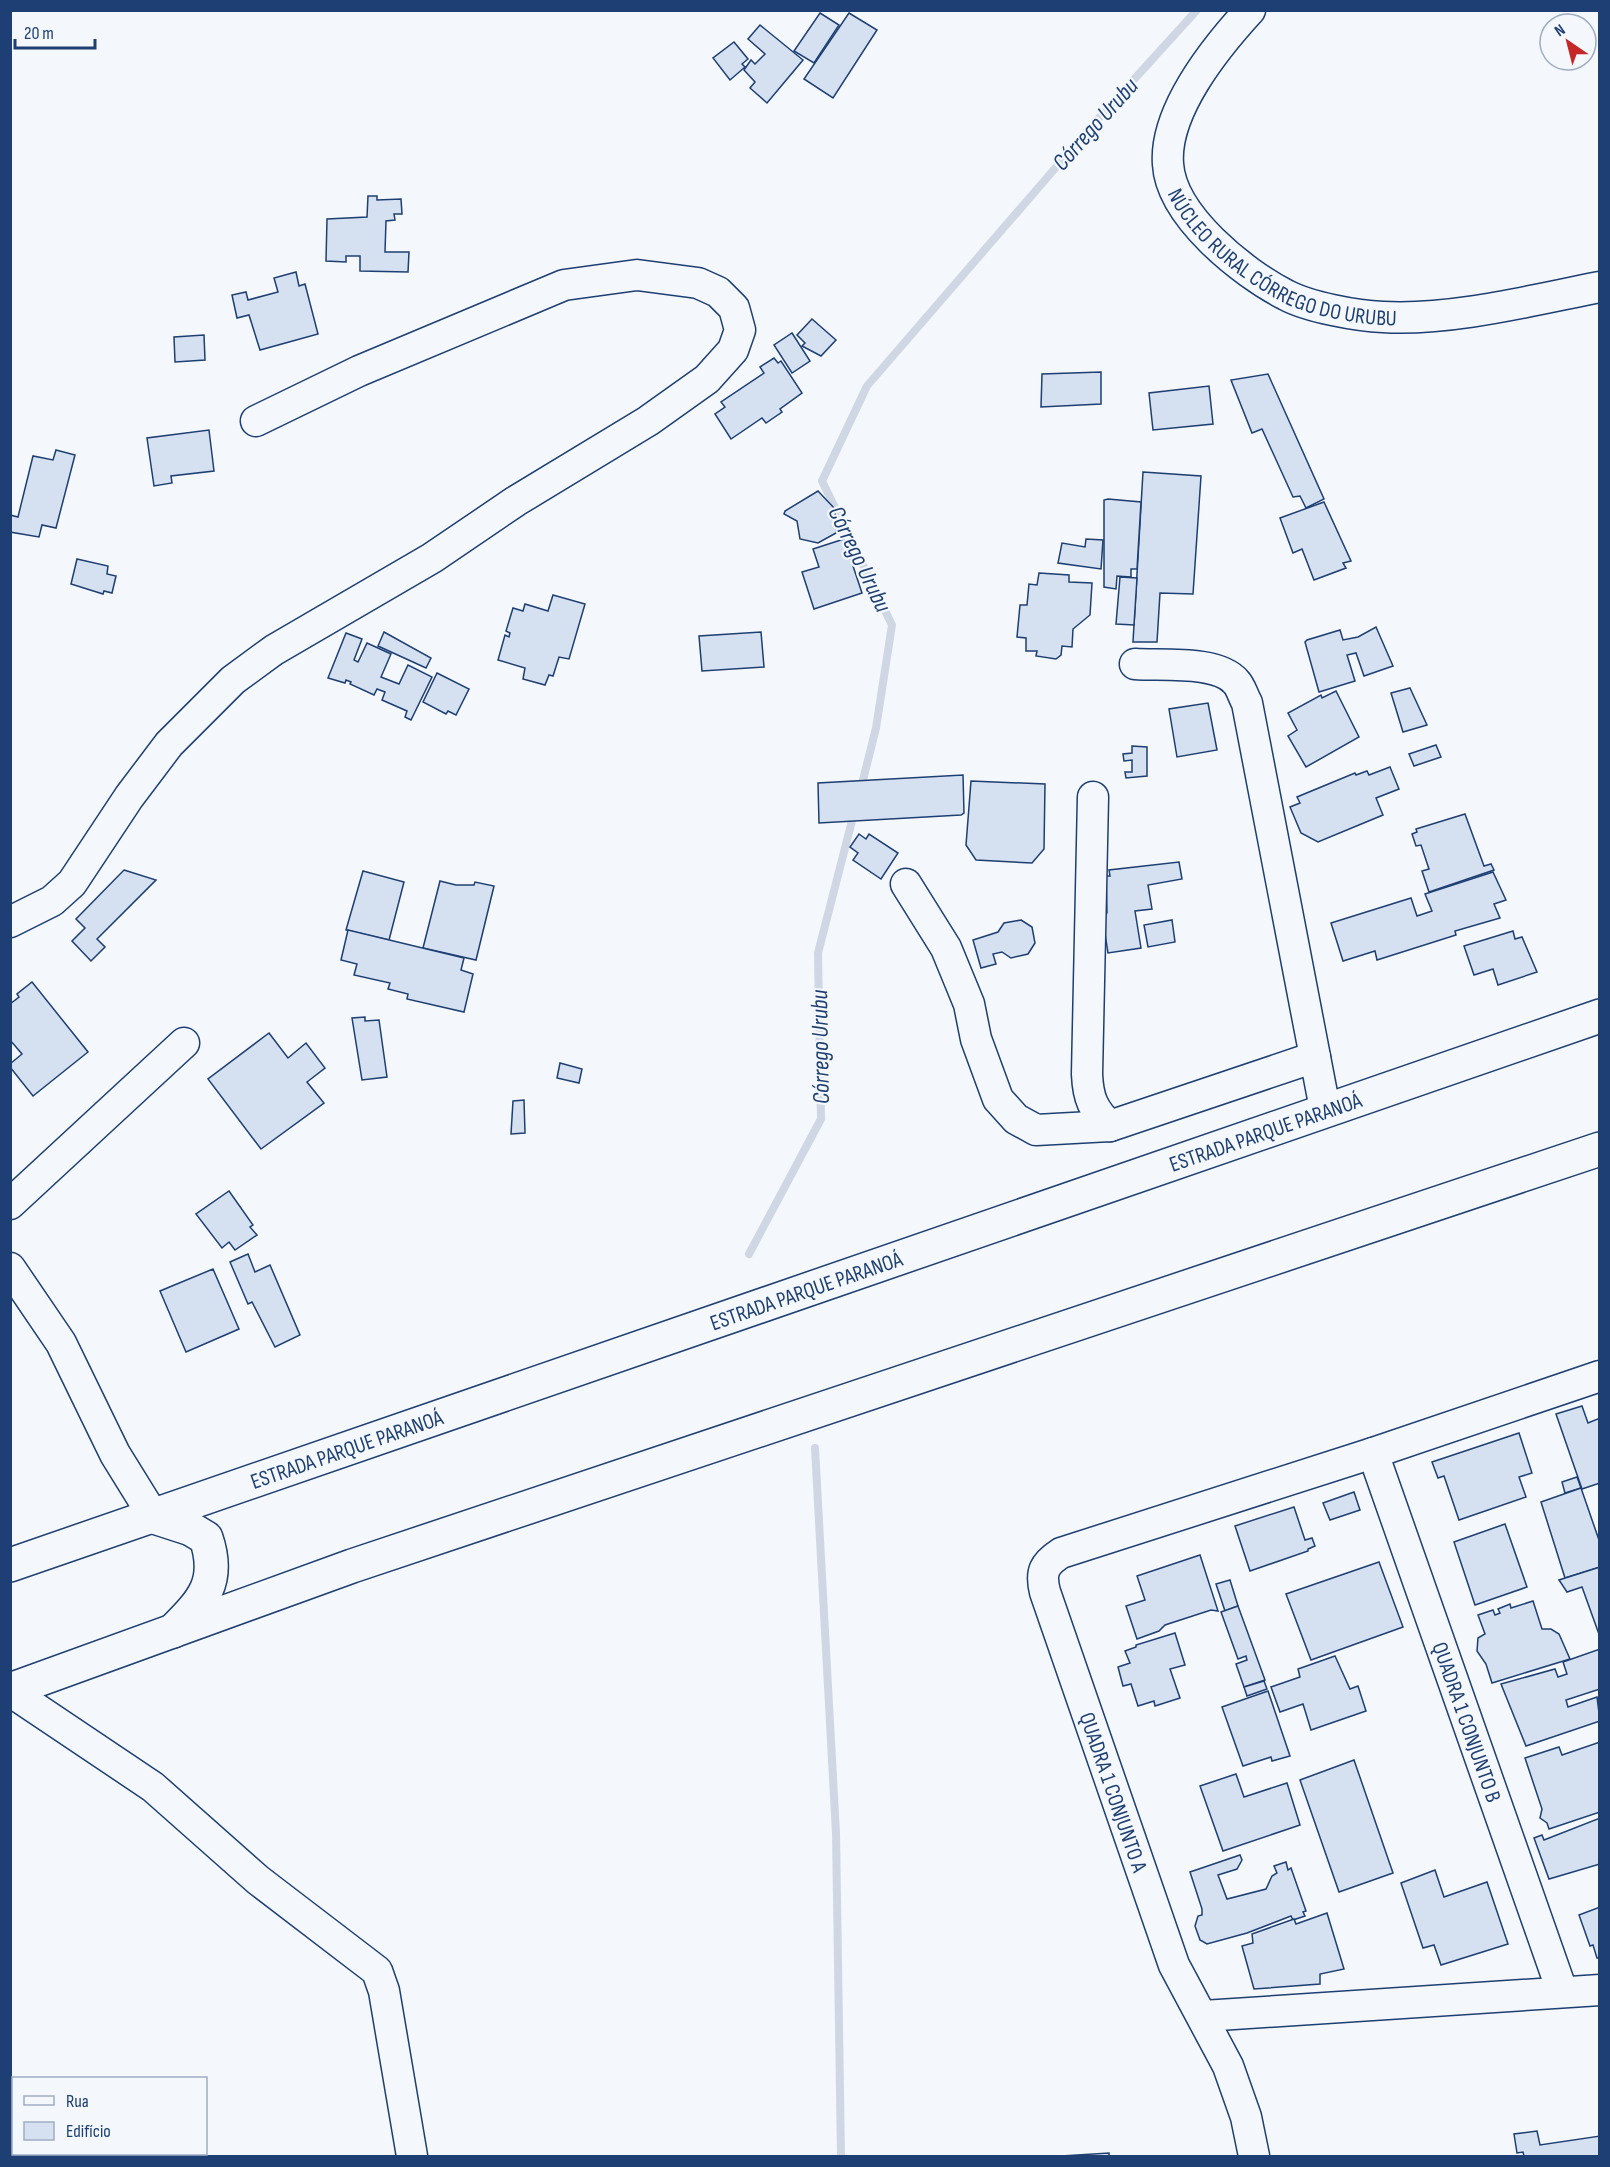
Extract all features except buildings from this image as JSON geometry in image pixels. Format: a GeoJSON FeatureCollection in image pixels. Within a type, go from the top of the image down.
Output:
{"type":"FeatureCollection","features":[{"type":"Feature","properties":{"kind":"main road","name":"ESTRADA PARQUE PARANOÁ"},"geometry":{"type":"LineString","coordinates":[[10,1565],[1599,1016]]}},
{"type":"Feature","properties":{"kind":"main road"},"geometry":{"type":"LineString","coordinates":[[10,1690],[352,1566],[735,1440],[1599,1149]]}},
{"type":"Feature","properties":{"kind":"main road"},"geometry":{"type":"LineString","coordinates":[[154,1517],[192,1529],[206,1538],[214,1569],[195,1609],[172,1633]]}},
{"type":"Feature","properties":{"kind":"street","name":"NÚCLEO RURAL CÓRREGO DO URUBU"},"geometry":{"type":"LineString","coordinates":[[1250,10],[1198,77],[1179,110],[1170,140],[1168,164],[1177,195],[1207,236],[1247,271],[1287,296],[1347,313],[1385,317],[1447,314],[1599,287]]}},
{"type":"Feature","properties":{"kind":"street"},"geometry":{"type":"LineString","coordinates":[[10,922],[52,901],[72,883],[129,797],[169,744],[233,680],[274,650],[432,558],[516,501],[648,421],[707,379],[733,351],[740,330],[734,308],[718,292],[698,283],[637,275],[564,285],[359,371],[256,422]]}},
{"type":"Feature","properties":{"kind":"street"},"geometry":{"type":"LineString","coordinates":[[1135,664],[1206,667],[1225,673],[1237,682],[1247,703],[1325,1109]]}},
{"type":"Feature","properties":{"kind":"street"},"geometry":{"type":"LineString","coordinates":[[1093,797],[1086,1074],[1088,1097],[1095,1113],[1110,1126]]}},
{"type":"Feature","properties":{"kind":"street"},"geometry":{"type":"LineString","coordinates":[[906,884],[946,948],[969,1004],[982,1059],[998,1099],[1016,1119],[1036,1130],[1110,1126],[1315,1057]]}},
{"type":"Feature","properties":{"kind":"street"},"geometry":{"type":"LineString","coordinates":[[10,1204],[184,1043]]}},
{"type":"Feature","properties":{"kind":"street"},"geometry":{"type":"LineString","coordinates":[[14,1278],[61,1343],[115,1454],[154,1517]]}},
{"type":"Feature","properties":{"kind":"street"},"geometry":{"type":"LineString","coordinates":[[1373,1453],[1599,1376]]}},
{"type":"Feature","properties":{"kind":"street","name":"QUADRA 1 CONJUNTO A"},"geometry":{"type":"LineString","coordinates":[[1254,2157],[1246,2117],[1228,2066],[1174,1965],[1041,1577],[1046,1563],[1061,1553],[1373,1453]]}},
{"type":"Feature","properties":{"kind":"street","name":"QUADRA 1 CONJUNTO B"},"geometry":{"type":"LineString","coordinates":[[1373,1453],[1562,1991]]}},
{"type":"Feature","properties":{"kind":"street"},"geometry":{"type":"LineString","coordinates":[[10,1690],[153,1786],[258,1880],[376,1971],[384,1991],[412,2157]]}},
{"type":"Feature","properties":{"kind":"street"},"geometry":{"type":"LineString","coordinates":[[1203,2016],[1599,1990]]}},
{"type":"Feature","properties":{"kind":"waterway","name":"Córrego Urubu"},"geometry":{"type":"LineString","coordinates":[[860,792],[876,728],[892,625],[822,481],[867,386],[1089,129],[1197,10]]}},
{"type":"Feature","properties":{"kind":"waterway","name":"Córrego Urubu"},"geometry":{"type":"LineString","coordinates":[[749,1254],[821,1119],[818,953],[854,813]]}},
{"type":"Feature","properties":{"kind":"waterway"},"geometry":{"type":"LineString","coordinates":[[815,1448],[836,1833],[841,2156]]}}]}
